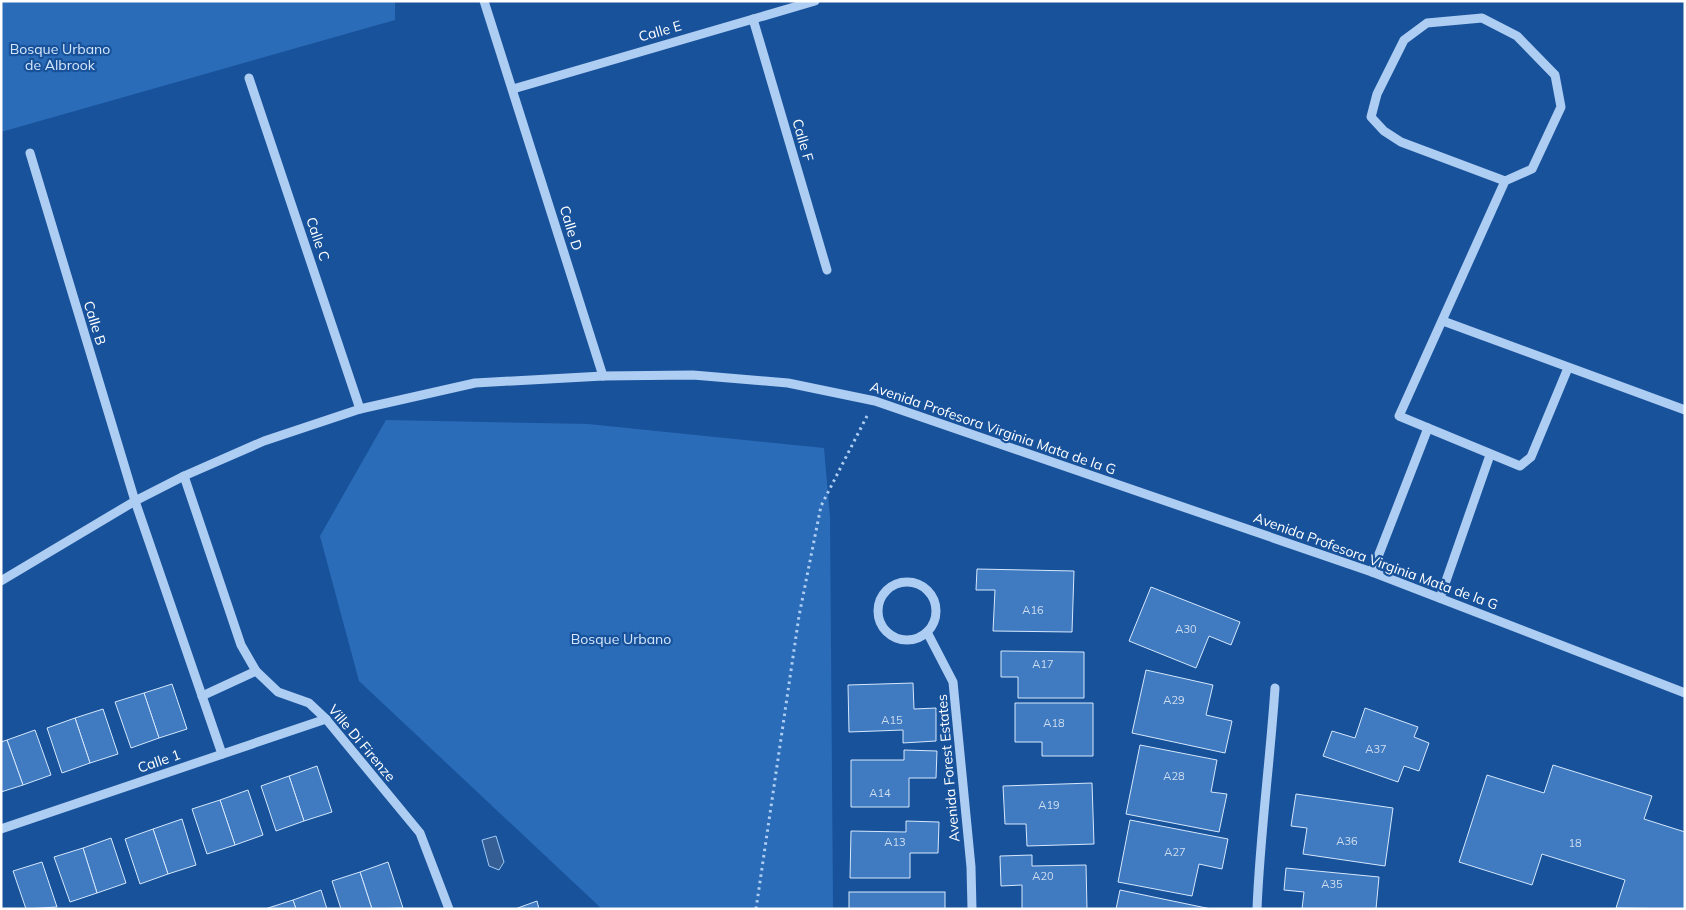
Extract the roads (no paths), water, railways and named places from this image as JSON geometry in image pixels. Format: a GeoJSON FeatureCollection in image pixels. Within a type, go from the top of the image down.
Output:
{"type":"FeatureCollection","features":[{"type":"Feature","properties":{"kind":"street","name":"Calle D"},"geometry":{"type":"LineString","coordinates":[[484,1],[514,89],[602,376]]}},
{"type":"Feature","properties":{"kind":"street","name":"Calle E"},"geometry":{"type":"LineString","coordinates":[[514,89],[815,1]]}},
{"type":"Feature","properties":{"kind":"street","name":"Calle F"},"geometry":{"type":"LineString","coordinates":[[752,18],[826,270]]}},
{"type":"Feature","properties":{"kind":"street"},"geometry":{"type":"LineString","coordinates":[[1505,181],[1401,142],[1384,131],[1371,117],[1377,94],[1404,40],[1427,23],[1482,18],[1517,36],[1555,75],[1561,107],[1532,169],[1505,181],[1400,416],[1520,466],[1531,457],[1568,368]]}},
{"type":"Feature","properties":{"kind":"street","name":"Calle C"},"geometry":{"type":"LineString","coordinates":[[250,78],[360,409]]}},
{"type":"Feature","properties":{"kind":"street","name":"Calle B"},"geometry":{"type":"LineString","coordinates":[[30,153],[134,501]]}},
{"type":"Feature","properties":{"kind":"street"},"geometry":{"type":"LineString","coordinates":[[1443,321],[1685,410]]}},
{"type":"Feature","properties":{"kind":"street","name":"Avenida Profesora Virginia Mata de la G"},"geometry":{"type":"LineString","coordinates":[[1,582],[134,501],[184,476],[264,441],[360,409],[474,383],[602,376],[693,375],[788,384],[875,401],[1372,572],[1685,692]]}},
{"type":"Feature","properties":{"kind":"street"},"geometry":{"type":"LineString","coordinates":[[1372,572],[1428,428]]}},
{"type":"Feature","properties":{"kind":"street"},"geometry":{"type":"LineString","coordinates":[[1440,598],[1490,455]]}},
{"type":"Feature","properties":{"kind":"street","name":"Ville Di Firenze"},"geometry":{"type":"LineString","coordinates":[[184,476],[241,645],[256,671],[278,692],[309,703],[326,719],[420,834],[449,909]]}},
{"type":"Feature","properties":{"kind":"street"},"geometry":{"type":"LineString","coordinates":[[134,501],[222,754]]}},
{"type":"Feature","properties":{"kind":"street"},"geometry":{"type":"LineString","coordinates":[[899,583],[918,584],[926,589],[932,596],[936,615],[927,632],[919,638],[910,640],[891,636],[884,629],[878,612],[884,593],[899,583]]}},
{"type":"Feature","properties":{"kind":"street","name":"Avenida Forest Estates"},"geometry":{"type":"LineString","coordinates":[[927,632],[953,682],[971,866],[972,909]]}},
{"type":"Feature","properties":{"kind":"street"},"geometry":{"type":"LineString","coordinates":[[202,696],[256,671]]}},
{"type":"Feature","properties":{"kind":"street"},"geometry":{"type":"LineString","coordinates":[[1257,909],[1259,853],[1270,766],[1275,688]]}},
{"type":"Feature","properties":{"kind":"street","name":"Calle 1"},"geometry":{"type":"LineString","coordinates":[[1,829],[326,719]]}},
{"type":"Feature","properties":{"kind":"park label","name":"Bosque Urbano de Albrook"},"geometry":{"type":"Point","coordinates":[60,58]}},
{"type":"Feature","properties":{"kind":"park label","name":"Bosque Urbano"},"geometry":{"type":"Point","coordinates":[621,639]}}]}
